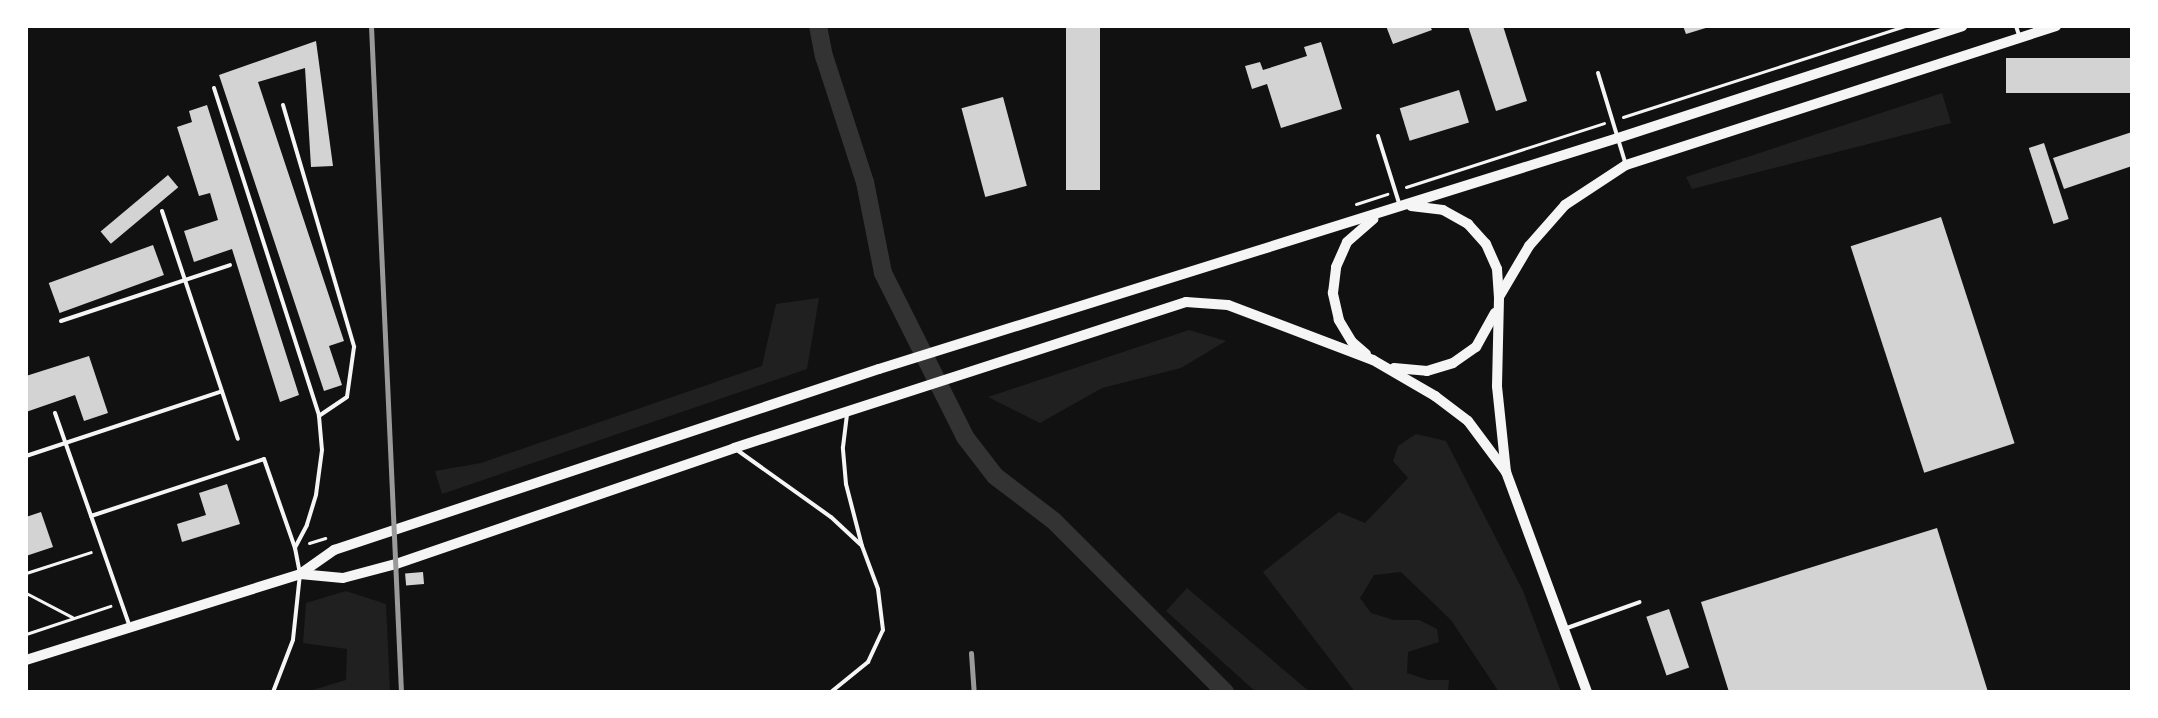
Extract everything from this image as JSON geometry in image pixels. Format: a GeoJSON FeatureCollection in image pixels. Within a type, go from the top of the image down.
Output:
{"type":"FeatureCollection","features":[{"type":"Feature","properties":{"kind":"street"},"geometry":{"type":"LineString","coordinates":[[26,660],[300,574],[334,550],[879,369],[1618,138],[1962,26]]}},
{"type":"Feature","properties":{"kind":"street"},"geometry":{"type":"LineString","coordinates":[[300,574],[343,578],[396,564],[734,448],[1186,302],[1228,305],[1399,370],[1427,371],[1453,363],[1476,347],[1492,324],[1499,297],[1529,246],[1565,205],[1626,165],[2056,26]]}},
{"type":"Feature","properties":{"kind":"street"},"geometry":{"type":"LineString","coordinates":[[1400,207],[1443,210],[1468,224],[1486,244],[1497,269],[1497,386],[1506,472],[1587,692]]}},
{"type":"Feature","properties":{"kind":"street"},"geometry":{"type":"LineString","coordinates":[[1389,210],[1365,223],[1347,242],[1336,267],[1333,293],[1339,320],[1352,342],[1373,360],[1435,396],[1468,421],[1506,472]]}},
{"type":"Feature","properties":{"kind":"lane"},"geometry":{"type":"LineString","coordinates":[[2016,26],[2020,38]]}},
{"type":"Feature","properties":{"kind":"lane"},"geometry":{"type":"LineString","coordinates":[[1598,73],[1626,165]]}},
{"type":"Feature","properties":{"kind":"lane"},"geometry":{"type":"LineString","coordinates":[[214,88],[319,416],[322,450],[316,495],[295,548]]}},
{"type":"Feature","properties":{"kind":"lane"},"geometry":{"type":"LineString","coordinates":[[283,105],[354,347],[347,397],[319,416]]}},
{"type":"Feature","properties":{"kind":"lane"},"geometry":{"type":"LineString","coordinates":[[1378,136],[1400,207]]}},
{"type":"Feature","properties":{"kind":"lane"},"geometry":{"type":"LineString","coordinates":[[162,211],[238,439]]}},
{"type":"Feature","properties":{"kind":"lane"},"geometry":{"type":"LineString","coordinates":[[61,321],[230,265]]}},
{"type":"Feature","properties":{"kind":"lane"},"geometry":{"type":"LineString","coordinates":[[26,456],[222,391]]}},
{"type":"Feature","properties":{"kind":"lane"},"geometry":{"type":"LineString","coordinates":[[831,692],[868,662],[883,630],[878,589],[862,546],[846,484],[843,447],[847,411]]}},
{"type":"Feature","properties":{"kind":"lane"},"geometry":{"type":"LineString","coordinates":[[55,413],[130,627]]}},
{"type":"Feature","properties":{"kind":"lane"},"geometry":{"type":"LineString","coordinates":[[734,448],[831,517],[862,546]]}},
{"type":"Feature","properties":{"kind":"lane"},"geometry":{"type":"LineString","coordinates":[[91,516],[264,459],[295,548],[300,574],[293,640],[273,692]]}},
{"type":"Feature","properties":{"kind":"lane"},"geometry":{"type":"LineString","coordinates":[[1564,629],[1640,602]]}},
{"type":"Feature","properties":{"kind":"path"},"geometry":{"type":"LineString","coordinates":[[26,573],[102,548]]}},
{"type":"Feature","properties":{"kind":"path"},"geometry":{"type":"LineString","coordinates":[[26,593],[73,618]]}},
{"type":"Feature","properties":{"kind":"path"},"geometry":{"type":"LineString","coordinates":[[26,634],[122,602]]}},
{"type":"Feature","properties":{"kind":"shaded area"},"geometry":{"type":"Polygon","coordinates":[[[1942,93],[1951,123],[1692,189],[1686,177],[1942,93]]]}},
{"type":"Feature","properties":{"kind":"shaded area"},"geometry":{"type":"Polygon","coordinates":[[[819,298],[807,369],[442,494],[435,471],[481,463],[762,366],[776,304],[819,298]]]}},
{"type":"Feature","properties":{"kind":"shaded area"},"geometry":{"type":"Polygon","coordinates":[[[1189,330],[1226,341],[1181,368],[1102,388],[1040,423],[988,397],[1189,330]]]}},
{"type":"Feature","properties":{"kind":"shaded area"},"geometry":{"type":"Polygon","coordinates":[[[1416,434],[1446,441],[1523,591],[1561,692],[1499,692],[1451,620],[1401,572],[1374,575],[1360,598],[1371,613],[1394,620],[1419,620],[1437,629],[1439,642],[1408,652],[1407,673],[1428,680],[1449,680],[1448,692],[1355,692],[1263,572],[1339,512],[1365,523],[1408,478],[1393,461],[1398,446],[1416,434]]]}},
{"type":"Feature","properties":{"kind":"shaded area"},"geometry":{"type":"Polygon","coordinates":[[[1187,588],[1310,692],[1256,692],[1166,611],[1187,588]]]}},
{"type":"Feature","properties":{"kind":"shaded area"},"geometry":{"type":"Polygon","coordinates":[[[346,591],[386,604],[390,692],[306,692],[346,680],[347,649],[303,643],[306,603],[346,591]]]}},
{"type":"Feature","properties":{"kind":"building"},"geometry":{"type":"Polygon","coordinates":[[[1066,26],[1100,26],[1100,190],[1066,190],[1066,26]]]}},
{"type":"Feature","properties":{"kind":"building"},"geometry":{"type":"Polygon","coordinates":[[[1386,26],[1430,26],[1432,30],[1393,44],[1386,26]]]}},
{"type":"Feature","properties":{"kind":"building"},"geometry":{"type":"Polygon","coordinates":[[[1468,26],[1503,26],[1527,101],[1496,111],[1468,26]]]}},
{"type":"Feature","properties":{"kind":"building"},"geometry":{"type":"Polygon","coordinates":[[[1683,26],[1709,26],[1709,27],[1686,34],[1683,26]]]}},
{"type":"Feature","properties":{"kind":"building"},"geometry":{"type":"Polygon","coordinates":[[[316,41],[333,166],[311,167],[305,68],[258,82],[344,341],[329,346],[342,385],[324,391],[219,75],[316,41]]]}},
{"type":"Feature","properties":{"kind":"building"},"geometry":{"type":"Polygon","coordinates":[[[1321,42],[1342,109],[1281,128],[1267,84],[1252,89],[1245,66],[1260,62],[1263,70],[1307,56],[1304,47],[1321,42]]]}},
{"type":"Feature","properties":{"kind":"building"},"geometry":{"type":"Polygon","coordinates":[[[2006,58],[2132,58],[2132,93],[2006,93],[2006,58]]]}},
{"type":"Feature","properties":{"kind":"building"},"geometry":{"type":"Polygon","coordinates":[[[1459,90],[1469,123],[1410,141],[1400,108],[1459,90]]]}},
{"type":"Feature","properties":{"kind":"building"},"geometry":{"type":"Polygon","coordinates":[[[1003,97],[1027,186],[985,197],[961,108],[1003,97]]]}},
{"type":"Feature","properties":{"kind":"building"},"geometry":{"type":"Polygon","coordinates":[[[207,105],[299,395],[280,402],[232,249],[194,262],[184,231],[218,220],[210,193],[199,196],[177,127],[192,122],[189,111],[207,105]]]}},
{"type":"Feature","properties":{"kind":"building"},"geometry":{"type":"Polygon","coordinates":[[[2132,132],[2132,166],[2064,189],[2053,158],[2132,132]]]}},
{"type":"Feature","properties":{"kind":"building"},"geometry":{"type":"Polygon","coordinates":[[[2044,143],[2069,219],[2054,224],[2029,148],[2044,143]]]}},
{"type":"Feature","properties":{"kind":"building"},"geometry":{"type":"Polygon","coordinates":[[[168,175],[178,187],[111,244],[101,232],[168,175]]]}},
{"type":"Feature","properties":{"kind":"building"},"geometry":{"type":"Polygon","coordinates":[[[1941,217],[2015,443],[1924,473],[1851,246],[1941,217]]]}},
{"type":"Feature","properties":{"kind":"building"},"geometry":{"type":"Polygon","coordinates":[[[153,245],[164,275],[60,313],[49,283],[153,245]]]}},
{"type":"Feature","properties":{"kind":"building"},"geometry":{"type":"Polygon","coordinates":[[[89,356],[108,413],[84,421],[75,395],[26,412],[26,376],[89,356]]]}},
{"type":"Feature","properties":{"kind":"building"},"geometry":{"type":"Polygon","coordinates":[[[227,484],[240,524],[182,542],[177,524],[206,515],[199,493],[227,484]]]}},
{"type":"Feature","properties":{"kind":"building"},"geometry":{"type":"Polygon","coordinates":[[[41,512],[53,547],[26,556],[26,517],[41,512]]]}},
{"type":"Feature","properties":{"kind":"building"},"geometry":{"type":"Polygon","coordinates":[[[1937,528],[1988,692],[1729,692],[1701,602],[1937,528]]]}},
{"type":"Feature","properties":{"kind":"building"},"geometry":{"type":"Polygon","coordinates":[[[423,572],[424,584],[406,586],[405,574],[423,572]]]}},
{"type":"Feature","properties":{"kind":"building"},"geometry":{"type":"Polygon","coordinates":[[[1669,609],[1689,668],[1666,675],[1646,617],[1669,609]]]}},
{"type":"Feature","properties":{"kind":"waterway"},"geometry":{"type":"LineString","coordinates":[[818,26],[824,56],[865,182],[883,273],[965,437],[995,476],[1054,521],[1225,692]]}},
{"type":"Feature","properties":{"kind":"railway"},"geometry":{"type":"LineString","coordinates":[[371,26],[401,692]]}},
{"type":"Feature","properties":{"kind":"railway"},"geometry":{"type":"LineString","coordinates":[[971,653],[974,692]]}}]}
